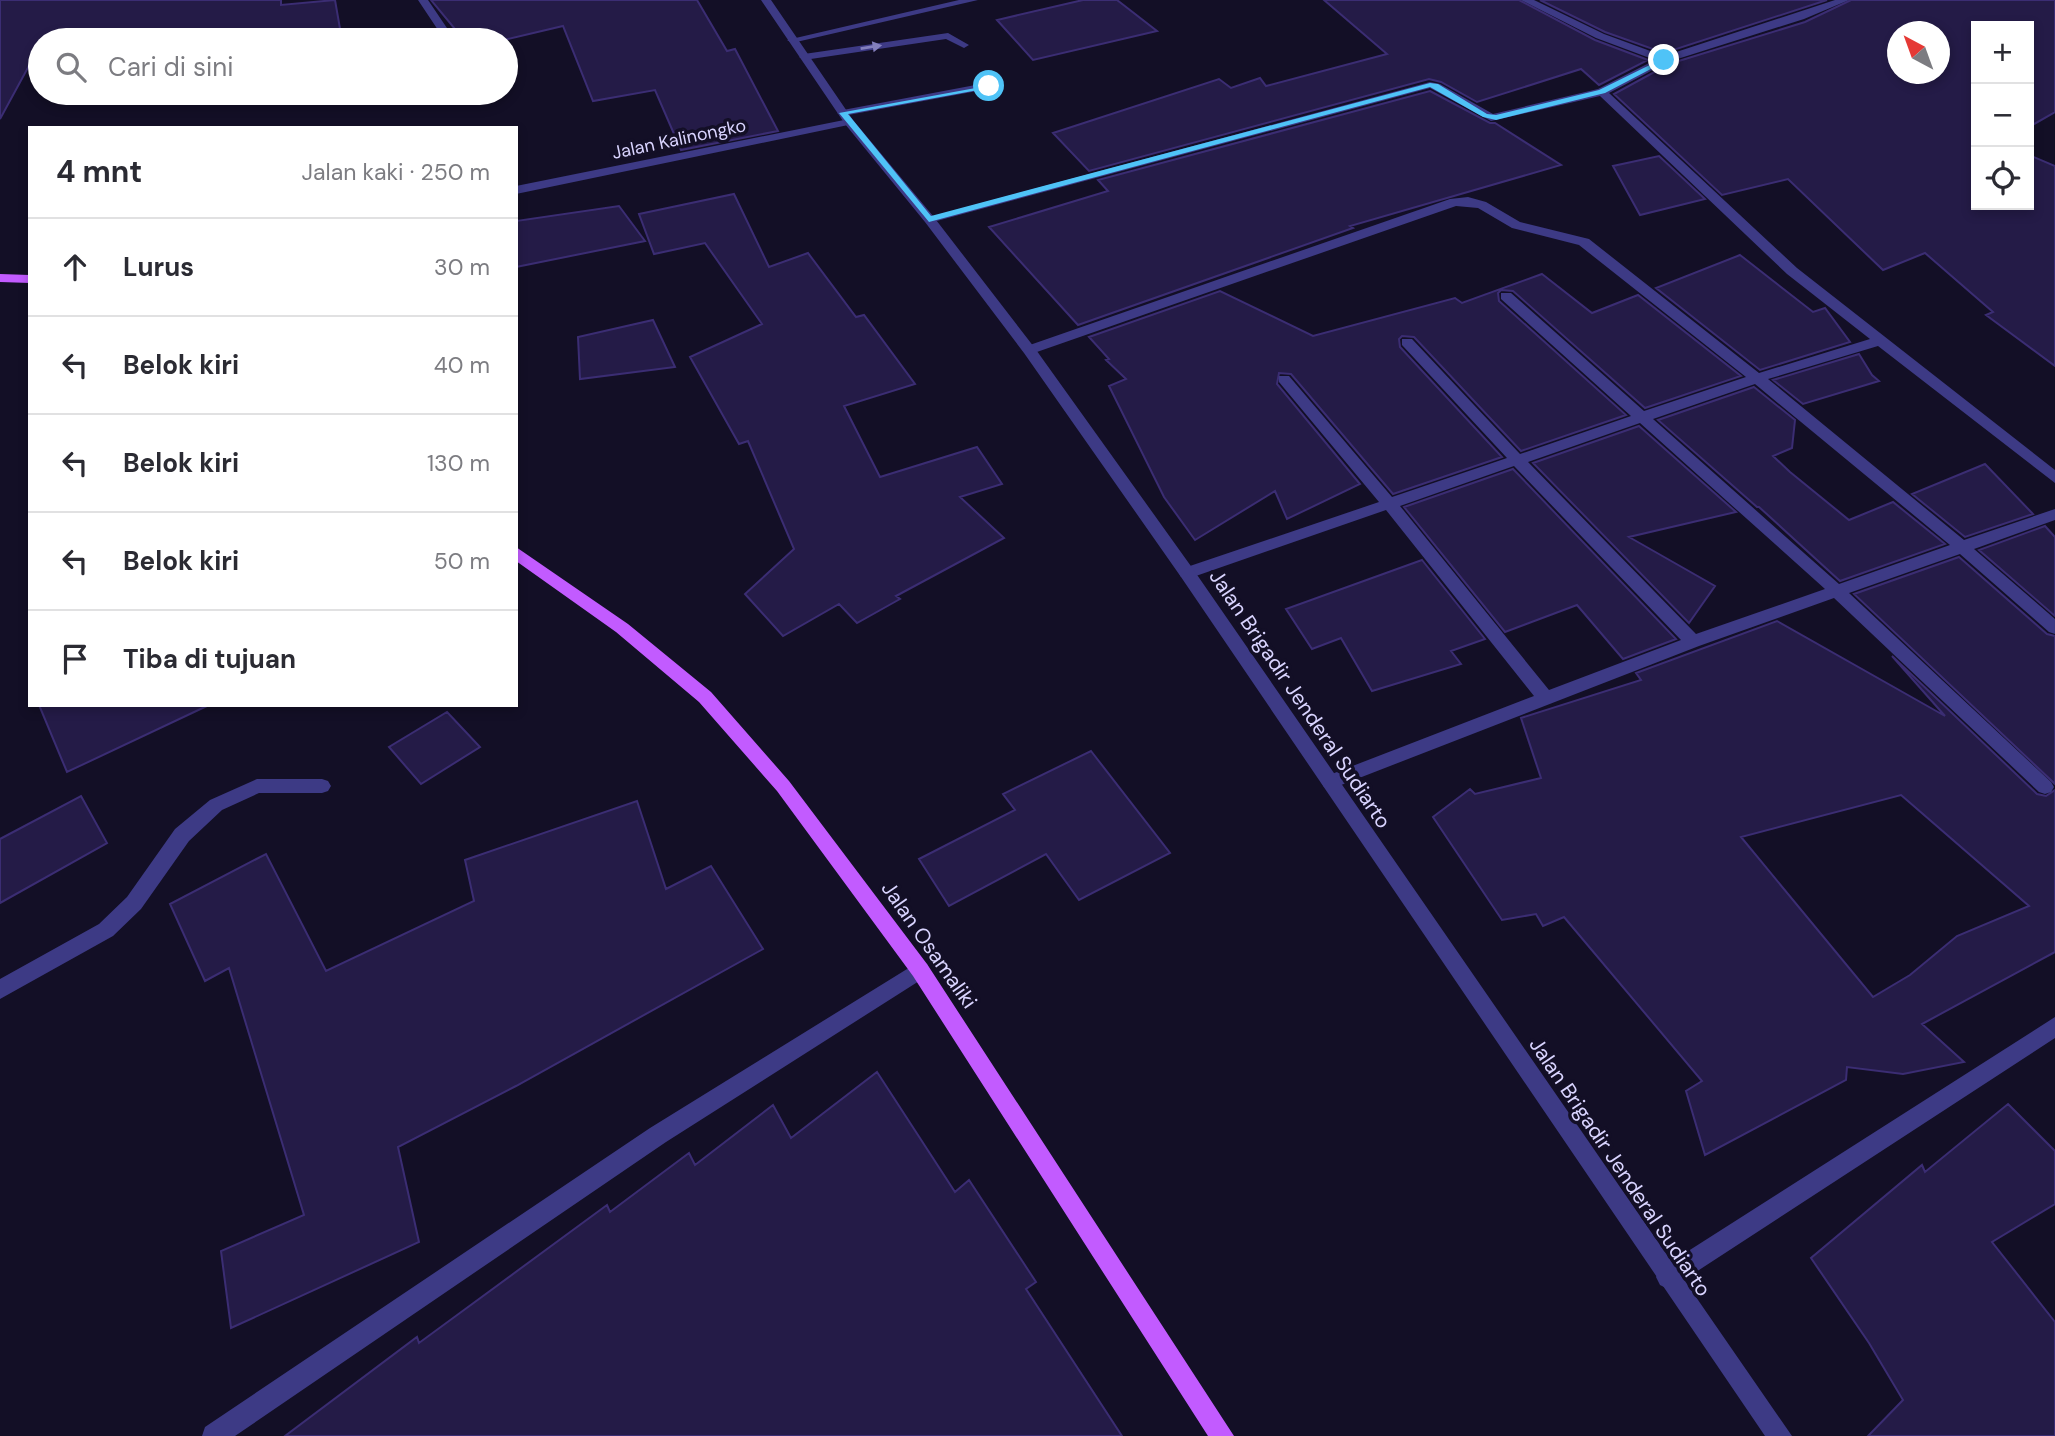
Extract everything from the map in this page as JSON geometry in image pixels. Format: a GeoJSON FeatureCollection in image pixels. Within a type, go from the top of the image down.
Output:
{"type":"FeatureCollection","features":[{"type":"Feature","properties":{"kind":"main road"},"geometry":{"type":"LineString","coordinates":[[0,278],[28,279]]}},
{"type":"Feature","properties":{"kind":"main road","name":"Jalan Osamaliki"},"geometry":{"type":"LineString","coordinates":[[518,554],[622,628],[705,697],[783,786],[920,970],[1222,1436]]}},
{"type":"Feature","properties":{"kind":"street"},"geometry":{"type":"LineString","coordinates":[[423,0],[442,28]]}},
{"type":"Feature","properties":{"kind":"street","name":"Jalan Brigadir Jenderal Sudiarto"},"geometry":{"type":"LineString","coordinates":[[765,0],[846,117],[929,219],[1029,350],[1186,573],[1668,1278],[1780,1436]]}},
{"type":"Feature","properties":{"kind":"street"},"geometry":{"type":"LineString","coordinates":[[792,40],[973,0]]}},
{"type":"Feature","properties":{"kind":"street"},"geometry":{"type":"LineString","coordinates":[[1526,0],[1600,36],[1664,60]]}},
{"type":"Feature","properties":{"kind":"street"},"geometry":{"type":"LineString","coordinates":[[929,219],[1430,85],[1491,118],[1602,92],[1664,60],[1714,41],[1810,14],[1844,0]]}},
{"type":"Feature","properties":{"kind":"street"},"geometry":{"type":"LineString","coordinates":[[804,57],[948,36],[964,45]]}},
{"type":"Feature","properties":{"kind":"street","name":"Jalan Kalinongko"},"geometry":{"type":"LineString","coordinates":[[518,190],[989,86],[998,82],[994,76]]}},
{"type":"Feature","properties":{"kind":"street"},"geometry":{"type":"LineString","coordinates":[[1602,92],[1792,271],[2055,478]]}},
{"type":"Feature","properties":{"kind":"street"},"geometry":{"type":"LineString","coordinates":[[1029,350],[1454,202],[1468,201],[1482,205],[1516,225],[1584,242],[1757,378],[1962,547],[2055,628]]}},
{"type":"Feature","properties":{"kind":"street"},"geometry":{"type":"LineString","coordinates":[[1506,296],[1838,592],[2045,788]]}},
{"type":"Feature","properties":{"kind":"street"},"geometry":{"type":"LineString","coordinates":[[1186,573],[1757,378],[1879,341]]}},
{"type":"Feature","properties":{"kind":"street"},"geometry":{"type":"LineString","coordinates":[[1407,342],[1693,642]]}},
{"type":"Feature","properties":{"kind":"street"},"geometry":{"type":"LineString","coordinates":[[1284,379],[1388,502],[1545,698]]}},
{"type":"Feature","properties":{"kind":"street"},"geometry":{"type":"LineString","coordinates":[[1330,782],[1693,642],[2055,514]]}},
{"type":"Feature","properties":{"kind":"street"},"geometry":{"type":"LineString","coordinates":[[0,990],[106,930],[134,903],[181,835],[216,805],[257,786],[322,786]]}},
{"type":"Feature","properties":{"kind":"street"},"geometry":{"type":"LineString","coordinates":[[214,1436],[658,1135],[920,970]]}},
{"type":"Feature","properties":{"kind":"street"},"geometry":{"type":"LineString","coordinates":[[1668,1278],[2055,1027]]}},
{"type":"Feature","properties":{"kind":"building"},"geometry":{"type":"Polygon","coordinates":[[[0,0],[281,0],[281,5],[335,0],[340,28],[28,28],[28,68],[0,119],[0,0]]]}},
{"type":"Feature","properties":{"kind":"building"},"geometry":{"type":"Polygon","coordinates":[[[431,0],[697,0],[727,51],[735,49],[778,131],[681,150],[655,90],[593,101],[563,26],[518,37],[518,28],[454,28],[431,0]]]}},
{"type":"Feature","properties":{"kind":"building"},"geometry":{"type":"Polygon","coordinates":[[[1083,0],[1117,0],[1157,31],[1033,60],[997,20],[1083,0]]]}},
{"type":"Feature","properties":{"kind":"building"},"geometry":{"type":"Polygon","coordinates":[[[1324,0],[1519,0],[1595,40],[1648,60],[1599,85],[1581,69],[1477,102],[1441,82],[1429,79],[1089,171],[1053,133],[1219,79],[1231,88],[1260,78],[1266,86],[1387,54],[1324,0]]]}},
{"type":"Feature","properties":{"kind":"building"},"geometry":{"type":"Polygon","coordinates":[[[1540,0],[1827,0],[1664,53],[1605,32],[1540,0]]]}},
{"type":"Feature","properties":{"kind":"building"},"geometry":{"type":"Polygon","coordinates":[[[1851,0],[2055,0],[2055,112],[2034,124],[2034,21],[1971,21],[1971,210],[2034,210],[2034,157],[2055,166],[2055,366],[1986,315],[1993,312],[1925,253],[1883,270],[1788,179],[1722,195],[1614,94],[1669,64],[1805,22],[1851,0]]]}},
{"type":"Feature","properties":{"kind":"building"},"geometry":{"type":"Polygon","coordinates":[[[1430,91],[1490,123],[1495,123],[1561,165],[1350,226],[1353,228],[1078,325],[989,227],[1108,191],[1098,180],[1430,91]]]}},
{"type":"Feature","properties":{"kind":"building"},"geometry":{"type":"Polygon","coordinates":[[[1659,156],[1705,199],[1640,215],[1613,166],[1659,156]]]}},
{"type":"Feature","properties":{"kind":"building"},"geometry":{"type":"Polygon","coordinates":[[[734,194],[769,267],[808,253],[856,317],[864,315],[915,384],[844,406],[880,477],[977,447],[1002,484],[960,497],[1004,538],[896,596],[900,599],[857,623],[839,604],[783,636],[745,594],[794,549],[748,441],[739,444],[690,357],[762,324],[705,243],[654,254],[639,214],[734,194]]]}},
{"type":"Feature","properties":{"kind":"building"},"geometry":{"type":"Polygon","coordinates":[[[619,206],[645,241],[518,267],[518,221],[619,206]]]}},
{"type":"Feature","properties":{"kind":"building"},"geometry":{"type":"Polygon","coordinates":[[[1740,255],[1813,312],[1825,308],[1850,342],[1760,370],[1656,288],[1740,255]]]}},
{"type":"Feature","properties":{"kind":"building"},"geometry":{"type":"Polygon","coordinates":[[[1542,274],[1592,313],[1638,295],[1741,376],[1645,408],[1513,291],[1501,290],[1498,293],[1499,301],[1626,415],[1521,451],[1414,337],[1402,336],[1399,339],[1400,347],[1502,457],[1393,494],[1291,374],[1279,373],[1277,384],[1360,484],[1287,519],[1275,491],[1195,540],[1164,497],[1109,386],[1126,379],[1106,360],[1109,359],[1089,337],[1220,291],[1313,336],[1455,298],[1462,303],[1542,274]]]}},
{"type":"Feature","properties":{"kind":"building"},"geometry":{"type":"Polygon","coordinates":[[[653,320],[675,367],[580,379],[578,337],[653,320]]]}},
{"type":"Feature","properties":{"kind":"building"},"geometry":{"type":"Polygon","coordinates":[[[1859,354],[1879,381],[1803,404],[1773,380],[1859,354]]]}},
{"type":"Feature","properties":{"kind":"building"},"geometry":{"type":"Polygon","coordinates":[[[1754,387],[1795,420],[1792,448],[1773,456],[1790,472],[1849,520],[1893,502],[1945,544],[1840,581],[1658,420],[1754,387]]]}},
{"type":"Feature","properties":{"kind":"building"},"geometry":{"type":"Polygon","coordinates":[[[1639,426],[1736,512],[1629,537],[1715,586],[1689,623],[1533,463],[1639,426]]]}},
{"type":"Feature","properties":{"kind":"building"},"geometry":{"type":"Polygon","coordinates":[[[1985,464],[2033,514],[1965,537],[1912,494],[1985,464]]]}},
{"type":"Feature","properties":{"kind":"building"},"geometry":{"type":"Polygon","coordinates":[[[1513,469],[1676,639],[1623,659],[1577,605],[1505,632],[1404,507],[1513,469]]]}},
{"type":"Feature","properties":{"kind":"building"},"geometry":{"type":"Polygon","coordinates":[[[2045,526],[2055,537],[2055,616],[1979,550],[2045,526]]]}},
{"type":"Feature","properties":{"kind":"building"},"geometry":{"type":"Polygon","coordinates":[[[1959,557],[2047,634],[2055,636],[2055,784],[1854,594],[1959,557]]]}},
{"type":"Feature","properties":{"kind":"building"},"geometry":{"type":"Polygon","coordinates":[[[1422,560],[1485,639],[1451,651],[1461,664],[1372,691],[1341,638],[1312,649],[1286,609],[1422,560]]]}},
{"type":"Feature","properties":{"kind":"building"},"geometry":{"type":"Polygon","coordinates":[[[1777,621],[1945,716],[1892,656],[2037,794],[2046,796],[2055,790],[2055,952],[1922,1024],[1964,1062],[1903,1074],[1847,1067],[1846,1080],[1705,1155],[1686,1091],[1702,1081],[1564,917],[1543,926],[1536,914],[1502,920],[1433,817],[1470,789],[1475,794],[1541,778],[1521,718],[1641,680],[1636,673],[1777,621]],[[1901,795],[1741,837],[1873,997],[1910,975],[1957,936],[2029,906],[1901,795]]]}},
{"type":"Feature","properties":{"kind":"building"},"geometry":{"type":"Polygon","coordinates":[[[40,707],[205,707],[67,772],[40,707]]]}},
{"type":"Feature","properties":{"kind":"building"},"geometry":{"type":"Polygon","coordinates":[[[447,712],[480,747],[421,784],[389,747],[447,712]]]}},
{"type":"Feature","properties":{"kind":"building"},"geometry":{"type":"Polygon","coordinates":[[[1091,751],[1170,853],[1079,900],[1046,854],[949,906],[919,859],[1015,810],[1003,794],[1091,751]]]}},
{"type":"Feature","properties":{"kind":"building"},"geometry":{"type":"Polygon","coordinates":[[[81,796],[107,843],[0,903],[0,839],[81,796]]]}},
{"type":"Feature","properties":{"kind":"building"},"geometry":{"type":"Polygon","coordinates":[[[637,801],[666,889],[711,866],[763,949],[516,1086],[398,1147],[419,1242],[231,1328],[221,1251],[304,1215],[229,968],[205,981],[170,904],[266,854],[326,971],[474,901],[465,860],[637,801]]]}},
{"type":"Feature","properties":{"kind":"building"},"geometry":{"type":"Polygon","coordinates":[[[877,1072],[955,1192],[969,1180],[1036,1282],[1026,1289],[1122,1436],[285,1436],[417,1337],[419,1343],[607,1205],[610,1212],[689,1153],[695,1165],[773,1105],[791,1138],[877,1072]]]}},
{"type":"Feature","properties":{"kind":"building"},"geometry":{"type":"Polygon","coordinates":[[[2008,1104],[2055,1151],[2055,1204],[1992,1242],[2055,1322],[2055,1436],[1868,1436],[1903,1400],[1869,1343],[1811,1258],[1922,1165],[1925,1172],[2008,1104]]]}},
{"type":"Feature","properties":{"kind":"route"},"geometry":{"type":"LineString","coordinates":[[989,86],[843,113],[929,219],[1430,85],[1485,116],[1496,118],[1602,92],[1664,60]]}}]}
